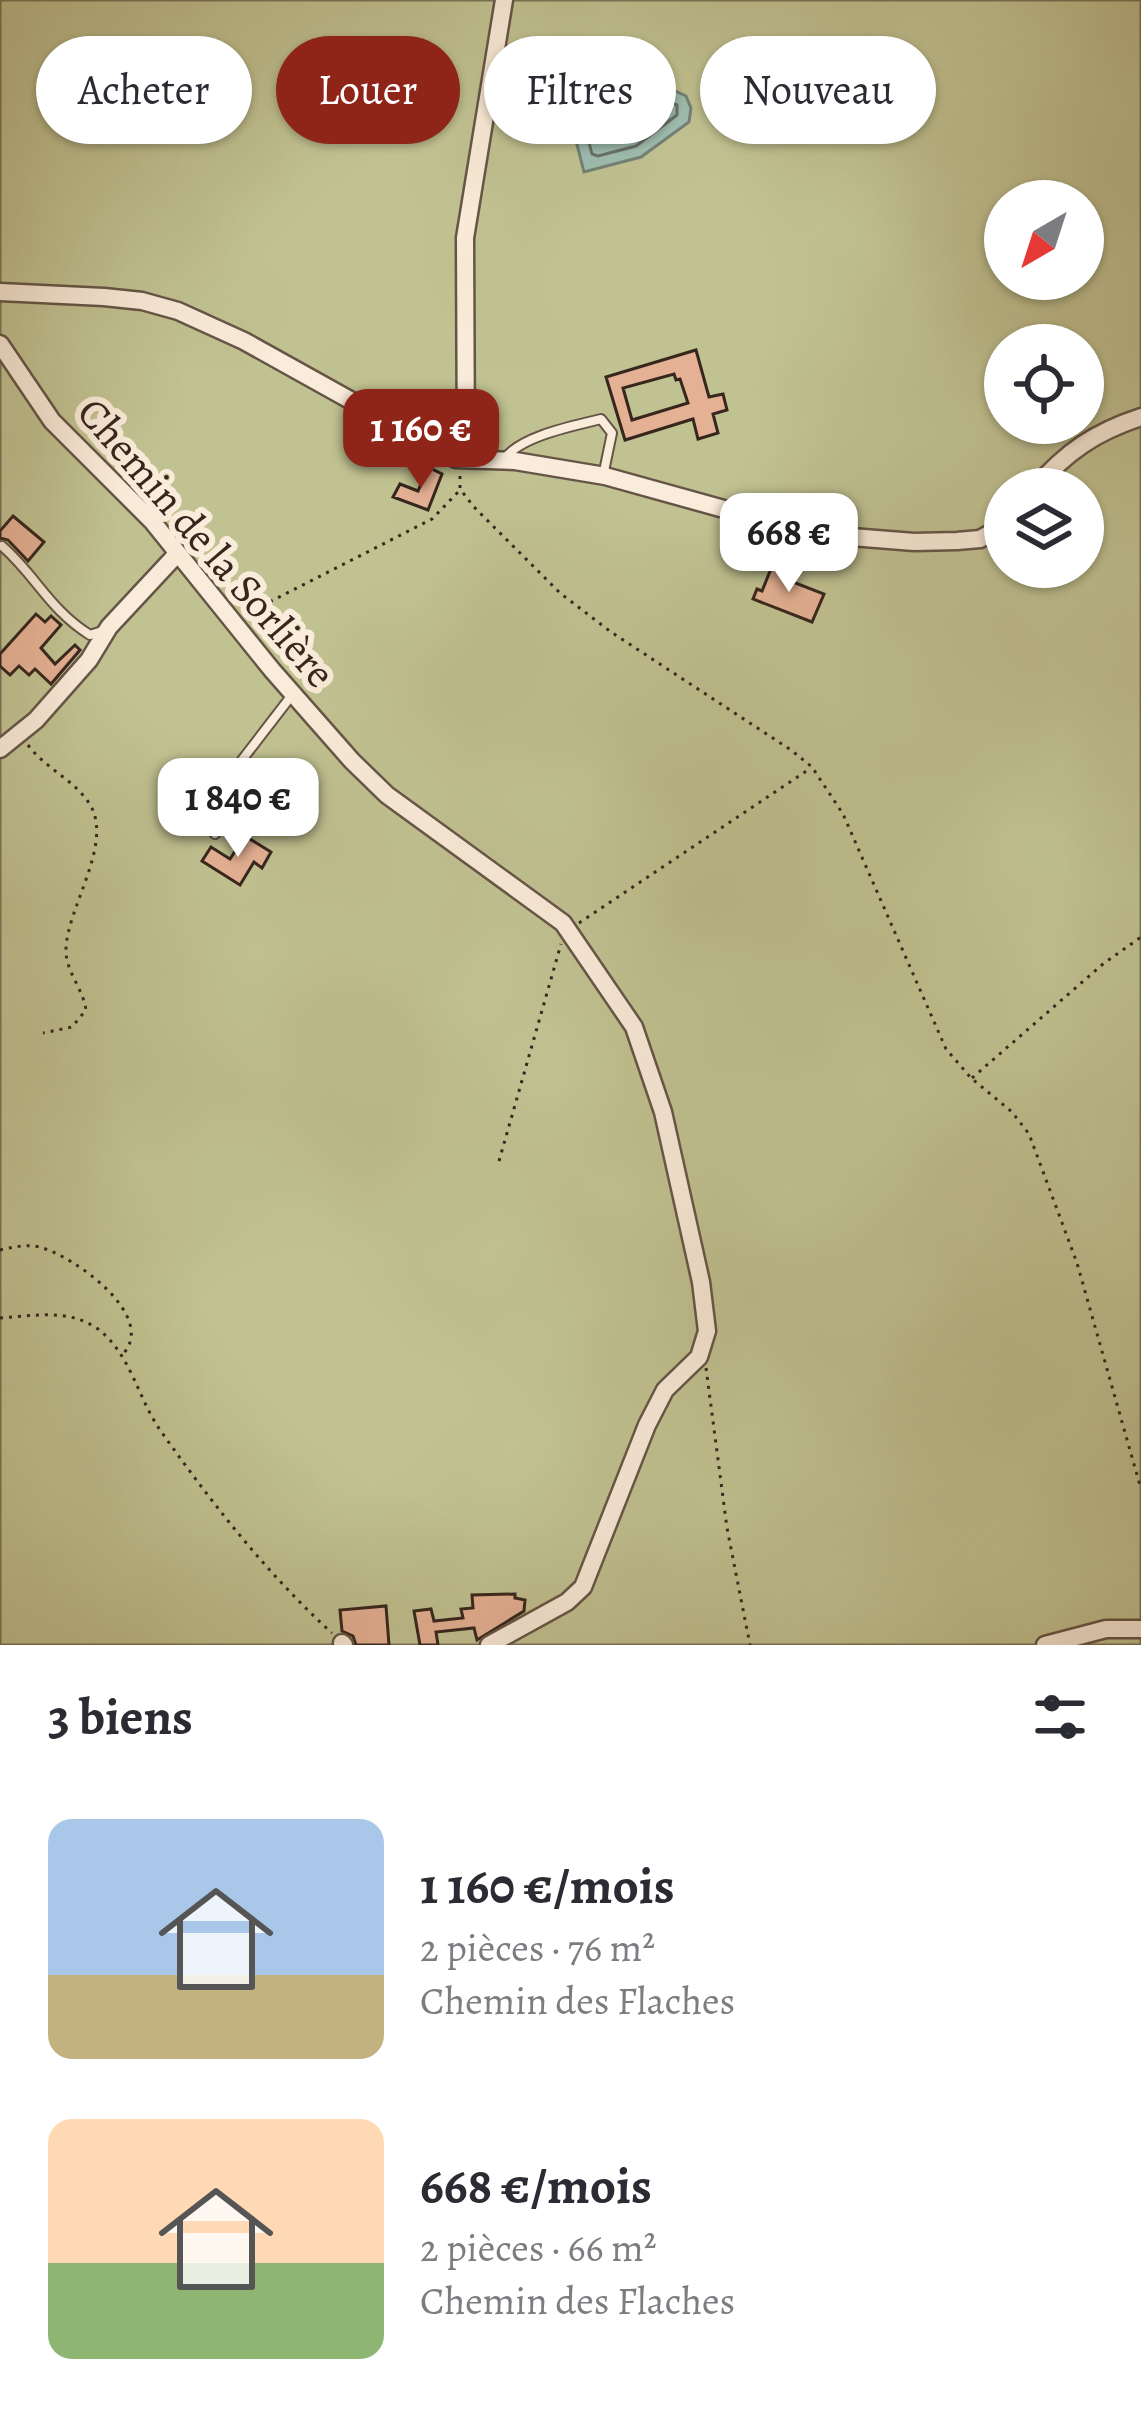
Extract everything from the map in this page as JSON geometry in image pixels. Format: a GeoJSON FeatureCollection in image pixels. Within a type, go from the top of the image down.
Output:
{"type":"FeatureCollection","features":[{"type":"Feature","properties":{"kind":"street"},"geometry":{"type":"LineString","coordinates":[[466,459],[465,238],[504,0]]}},
{"type":"Feature","properties":{"kind":"street"},"geometry":{"type":"LineString","coordinates":[[0,292],[104,296],[178,311],[244,341],[447,457],[504,460],[603,476],[814,534],[914,542],[984,537]]}},
{"type":"Feature","properties":{"kind":"street","name":"Chemin de la Sorlière"},"geometry":{"type":"LineString","coordinates":[[0,344],[52,421],[152,520],[293,694],[387,795],[526,893],[569,931],[621,1003],[654,1080],[704,1295],[707,1331],[699,1357]]}},
{"type":"Feature","properties":{"kind":"street"},"geometry":{"type":"LineString","coordinates":[[1052,468],[1088,438],[1141,417]]}},
{"type":"Feature","properties":{"kind":"street"},"geometry":{"type":"LineString","coordinates":[[0,749],[89,660],[109,627],[176,555]]}},
{"type":"Feature","properties":{"kind":"street"},"geometry":{"type":"LineString","coordinates":[[489,1645],[567,1602],[583,1587],[658,1402],[674,1379],[699,1357]]}},
{"type":"Feature","properties":{"kind":"street"},"geometry":{"type":"LineString","coordinates":[[1045,1645],[1106,1630],[1141,1629]]}},
{"type":"Feature","properties":{"kind":"lane"},"geometry":{"type":"LineString","coordinates":[[504,460],[509,451],[527,443],[601,419],[611,428],[612,439],[603,476]]}},
{"type":"Feature","properties":{"kind":"lane"},"geometry":{"type":"LineString","coordinates":[[2,546],[32,573],[54,610],[89,635],[109,627]]}},
{"type":"Feature","properties":{"kind":"lane"},"geometry":{"type":"LineString","coordinates":[[215,834],[206,824],[212,799],[293,694]]}},
{"type":"Feature","properties":{"kind":"path"},"geometry":{"type":"LineString","coordinates":[[466,459],[460,489],[516,552],[611,632],[812,767],[843,814],[946,1048],[971,1078],[1012,1112],[1028,1134],[1077,1263],[1141,1490]]}},
{"type":"Feature","properties":{"kind":"path"},"geometry":{"type":"LineString","coordinates":[[234,624],[245,614],[432,519],[460,489]]}},
{"type":"Feature","properties":{"kind":"path"},"geometry":{"type":"LineString","coordinates":[[20,734],[42,762],[90,804],[95,818],[92,864],[72,915],[66,955],[86,1010],[72,1027],[43,1033]]}},
{"type":"Feature","properties":{"kind":"path"},"geometry":{"type":"LineString","coordinates":[[499,1161],[556,958],[569,931],[812,767]]}},
{"type":"Feature","properties":{"kind":"path"},"geometry":{"type":"LineString","coordinates":[[971,1078],[1141,937]]}},
{"type":"Feature","properties":{"kind":"path"},"geometry":{"type":"LineString","coordinates":[[0,1250],[38,1247],[76,1263],[103,1283],[132,1331],[131,1345],[122,1355]]}},
{"type":"Feature","properties":{"kind":"path"},"geometry":{"type":"LineString","coordinates":[[0,1318],[55,1314],[78,1318],[110,1340],[159,1427],[245,1541],[343,1644]]}},
{"type":"Feature","properties":{"kind":"path"},"geometry":{"type":"LineString","coordinates":[[699,1357],[707,1370],[727,1528],[750,1645]]}},
{"type":"Feature","properties":{"kind":"green space"},"geometry":{"type":"Polygon","coordinates":[[[0,0],[1141,0],[1141,1645],[0,1645],[0,0]]]}},
{"type":"Feature","properties":{"kind":"water"},"geometry":{"type":"Polygon","coordinates":[[[676,91],[686,96],[689,122],[676,131],[676,91]]]}},
{"type":"Feature","properties":{"kind":"water"},"geometry":{"type":"Polygon","coordinates":[[[577,144],[659,144],[641,157],[584,172],[577,144]]]}},
{"type":"Feature","properties":{"kind":"building"},"geometry":{"type":"Polygon","coordinates":[[[696,350],[709,397],[723,394],[727,410],[713,414],[718,433],[698,439],[693,419],[625,440],[606,377],[696,350]],[[674,374],[623,388],[632,420],[688,403],[680,379],[674,374]]]}},
{"type":"Feature","properties":{"kind":"building"},"geometry":{"type":"Polygon","coordinates":[[[428,467],[442,474],[428,510],[393,497],[400,484],[418,491],[428,467]]]}},
{"type":"Feature","properties":{"kind":"building"},"geometry":{"type":"Polygon","coordinates":[[[13,516],[44,542],[28,561],[0,538],[13,516]]]}},
{"type":"Feature","properties":{"kind":"building"},"geometry":{"type":"Polygon","coordinates":[[[773,564],[789,570],[785,579],[824,594],[812,622],[753,599],[757,589],[762,591],[773,564]]]}},
{"type":"Feature","properties":{"kind":"building"},"geometry":{"type":"Polygon","coordinates":[[[36,614],[45,622],[51,616],[61,625],[41,648],[55,664],[75,645],[80,650],[51,684],[35,669],[29,675],[19,666],[10,675],[0,666],[0,654],[36,614]]]}},
{"type":"Feature","properties":{"kind":"building"},"geometry":{"type":"Polygon","coordinates":[[[245,836],[271,852],[262,868],[254,862],[240,885],[202,861],[211,847],[230,859],[245,836]]]}},
{"type":"Feature","properties":{"kind":"building"},"geometry":{"type":"Polygon","coordinates":[[[515,1594],[525,1600],[524,1611],[477,1640],[474,1628],[436,1632],[438,1645],[420,1645],[414,1611],[431,1609],[434,1621],[463,1618],[461,1609],[473,1608],[472,1595],[515,1594]]]}},
{"type":"Feature","properties":{"kind":"building"},"geometry":{"type":"Polygon","coordinates":[[[386,1606],[389,1645],[356,1645],[353,1636],[342,1631],[340,1610],[386,1606]]]}}]}
